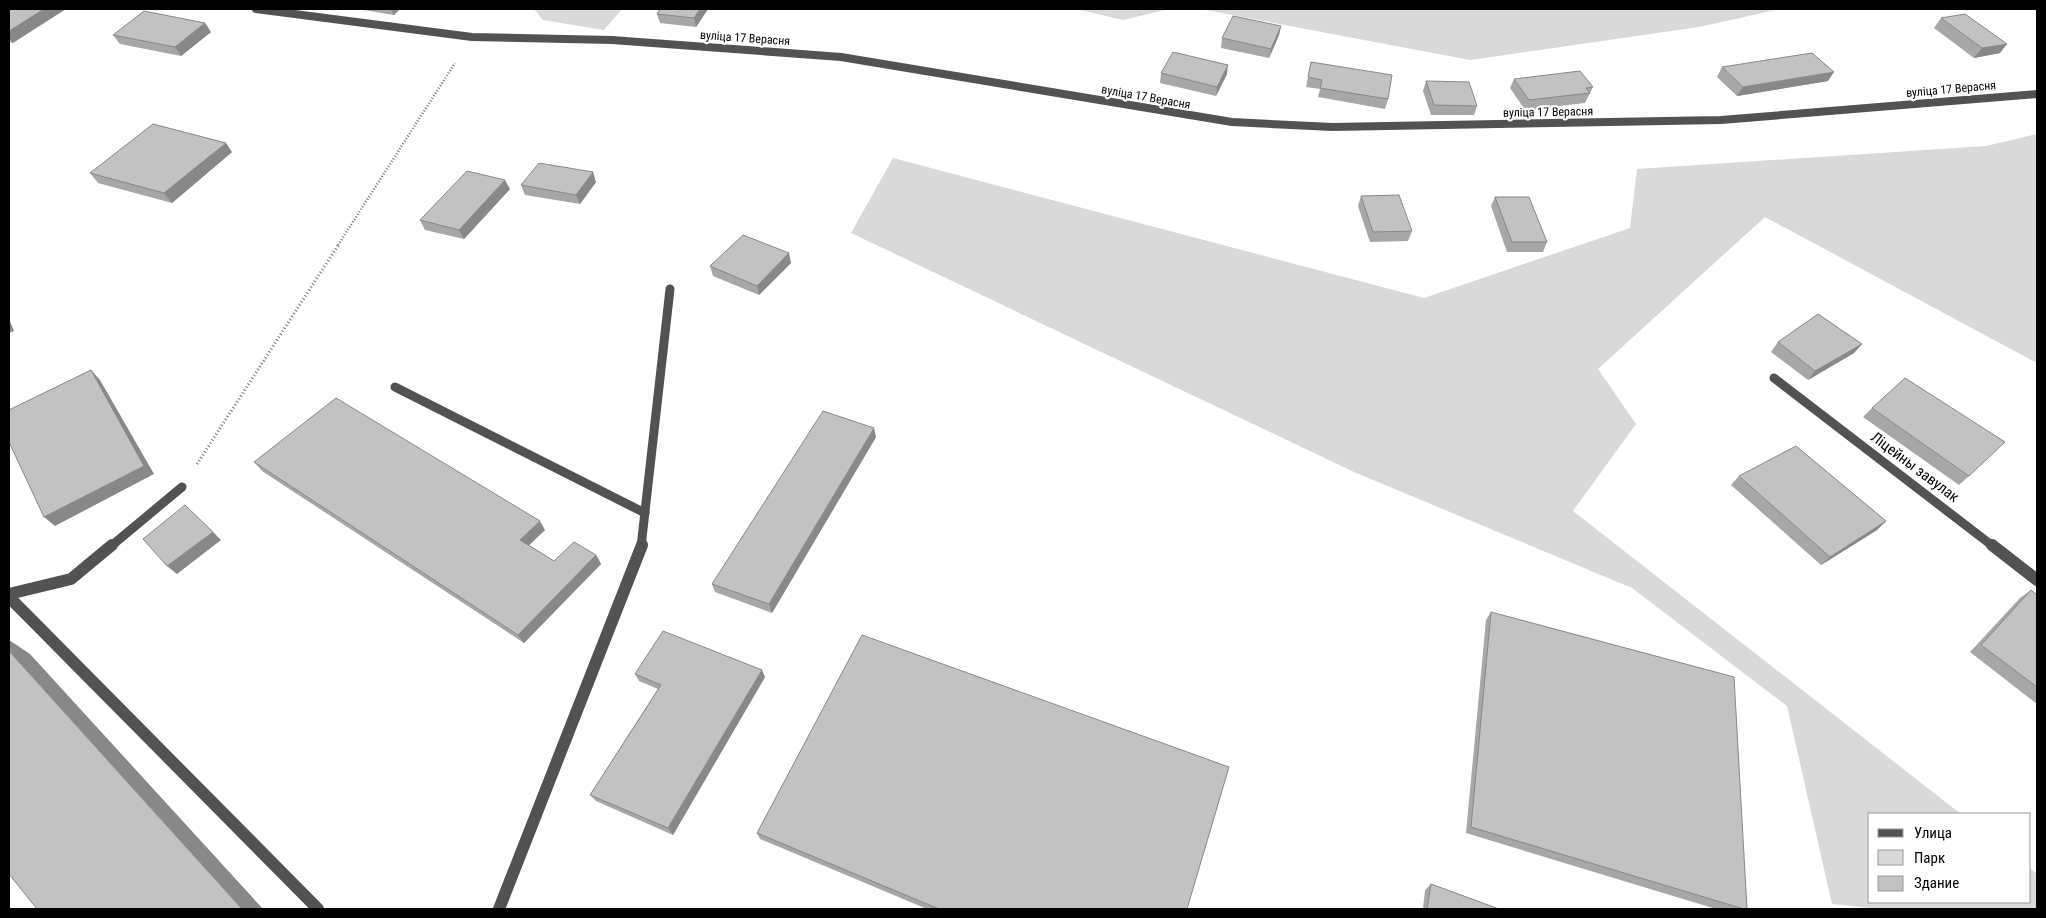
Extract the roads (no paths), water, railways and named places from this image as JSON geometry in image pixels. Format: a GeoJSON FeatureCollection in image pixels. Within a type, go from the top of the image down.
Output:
{"type":"FeatureCollection","features":[{"type":"Feature","properties":{"kind":"street","name":"вуліца 17 Верасня"},"geometry":{"type":"LineString","coordinates":[[256,9],[472,37],[612,40],[842,57],[1232,122],[1332,127],[1721,120],[2037,94]]}},
{"type":"Feature","properties":{"kind":"street"},"geometry":{"type":"LineString","coordinates":[[499,909],[641,550],[670,289]]}},
{"type":"Feature","properties":{"kind":"street","name":"Ліцейны завулак"},"geometry":{"type":"LineString","coordinates":[[1774,378],[2037,580]]}},
{"type":"Feature","properties":{"kind":"street"},"geometry":{"type":"LineString","coordinates":[[395,387],[645,513]]}},
{"type":"Feature","properties":{"kind":"street"},"geometry":{"type":"LineString","coordinates":[[182,487],[71,578],[9,595],[318,909]]}}]}
